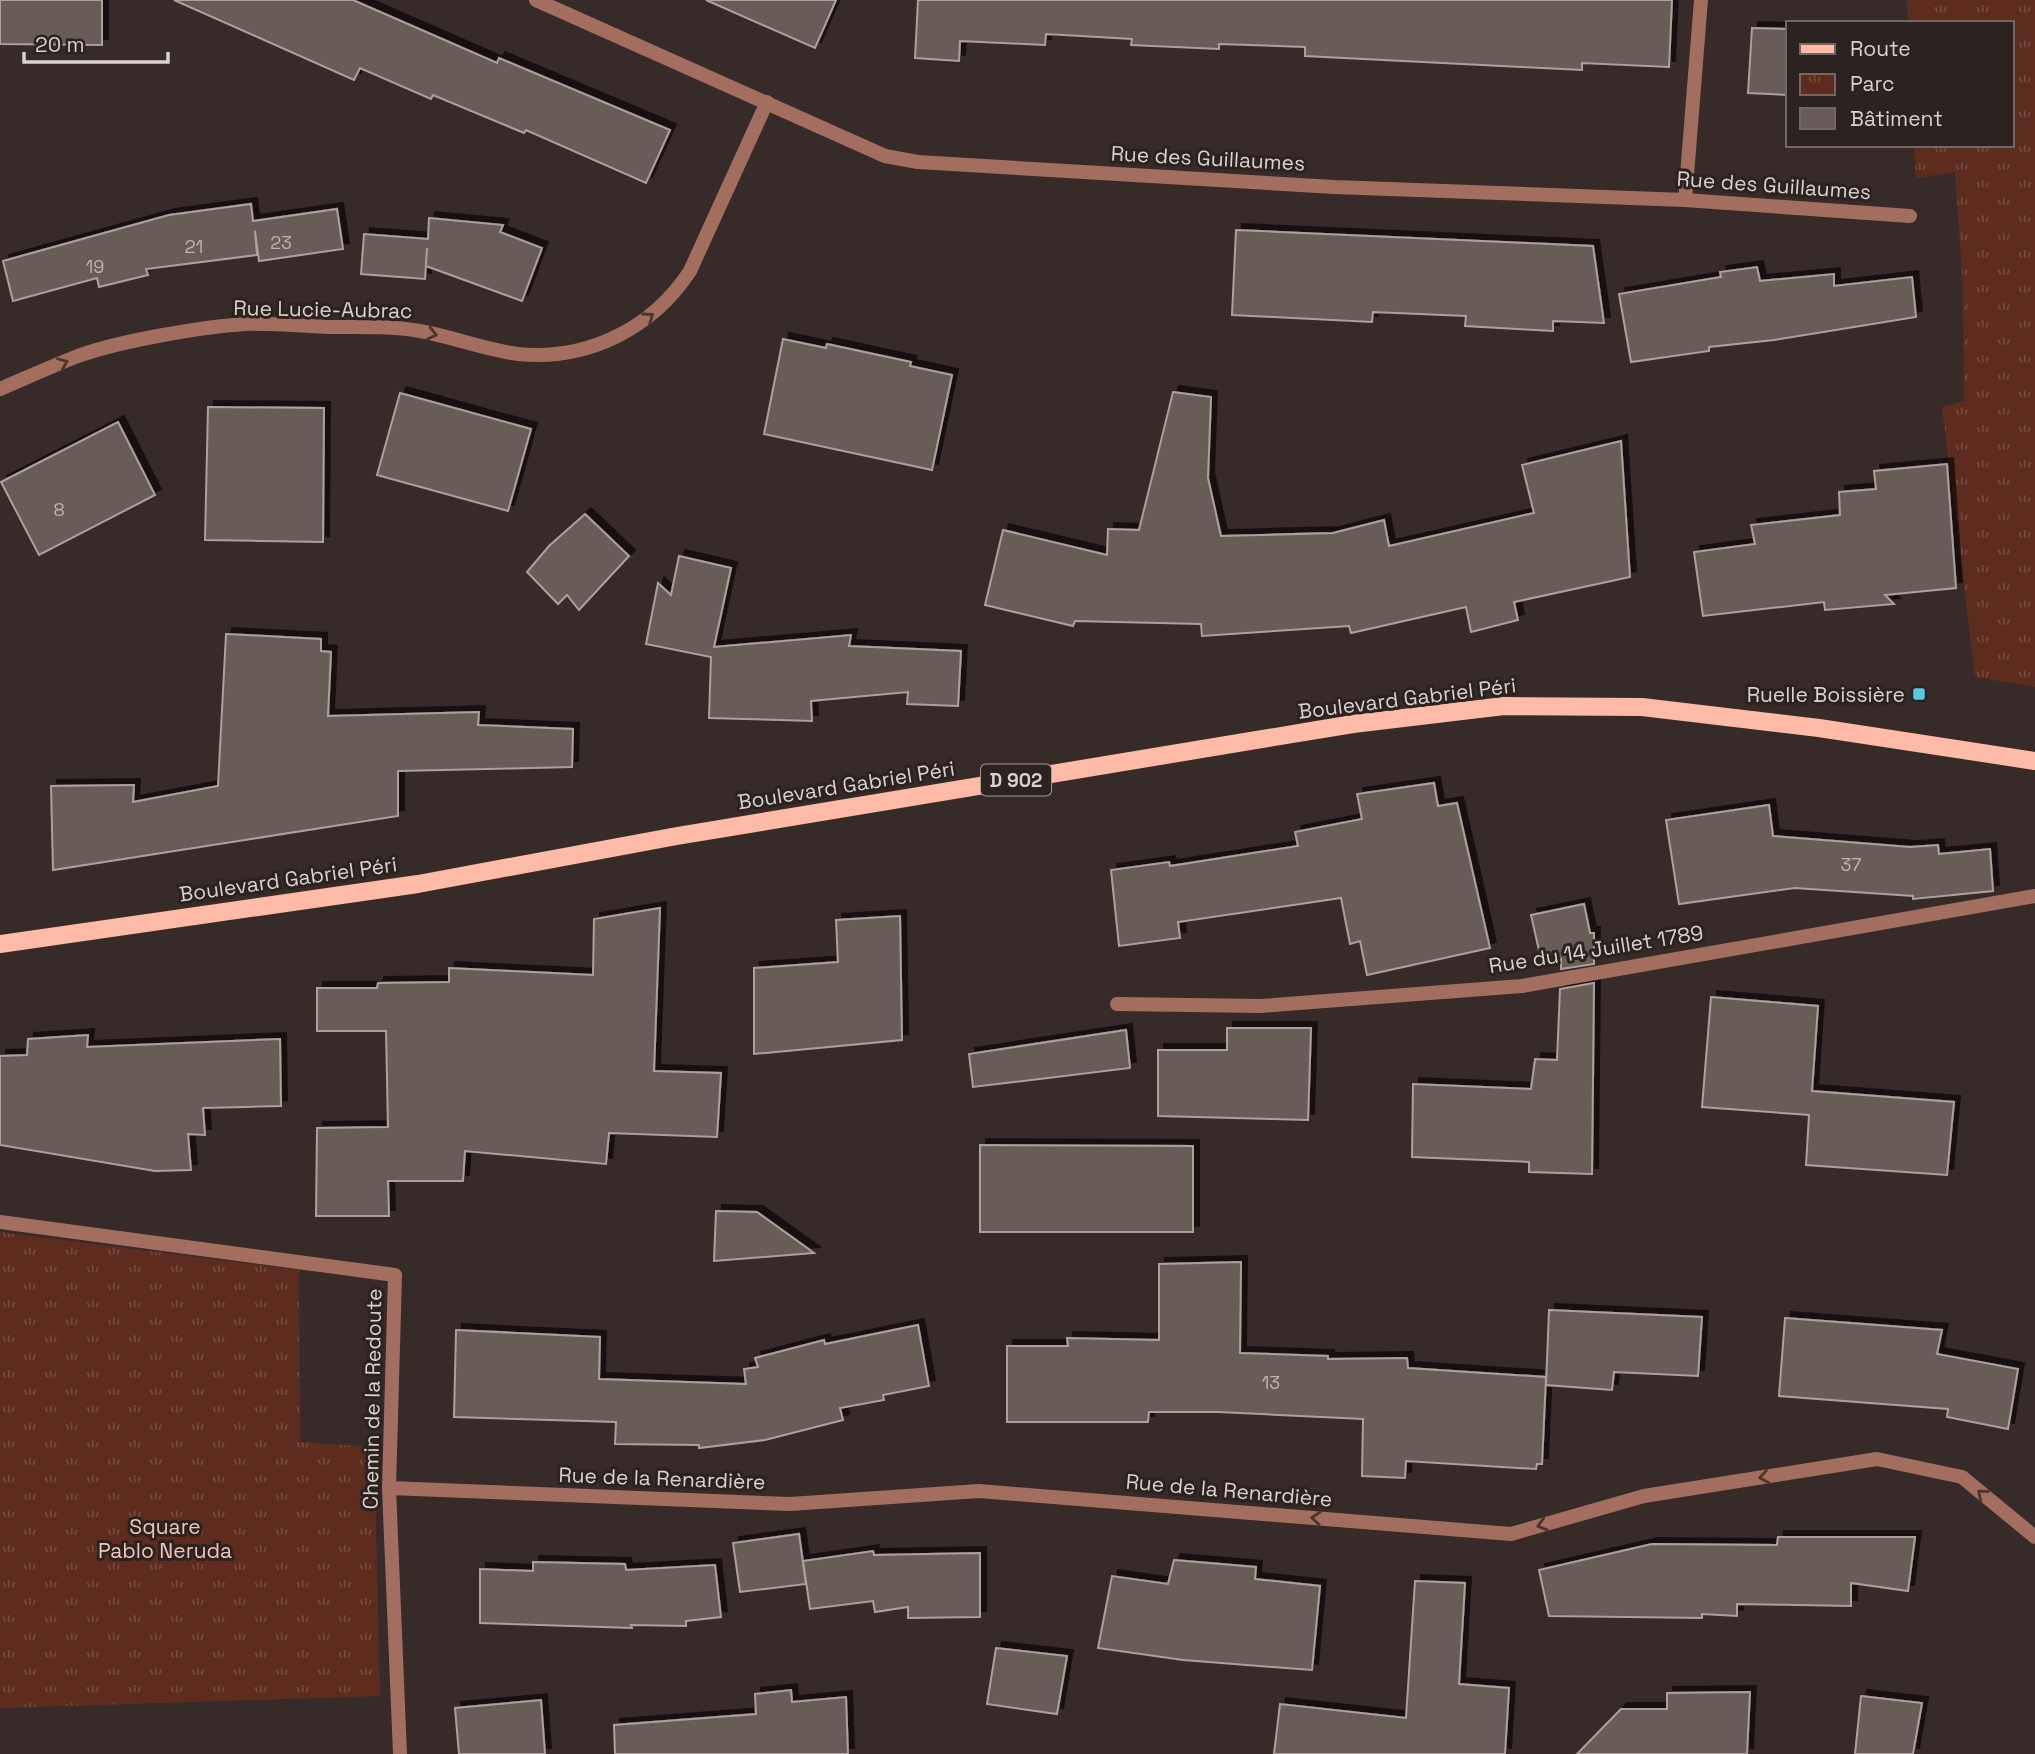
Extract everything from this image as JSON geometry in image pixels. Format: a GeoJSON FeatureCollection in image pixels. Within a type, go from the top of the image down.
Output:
{"type":"FeatureCollection","features":[{"type":"Feature","properties":{"kind":"main road","name":"Boulevard Gabriel Péri"},"geometry":{"type":"LineString","coordinates":[[0,943],[418,884],[677,836],[1353,724],[1504,706],[1642,707],[1819,728],[2035,761]]}},
{"type":"Feature","properties":{"kind":"street","name":"Rue des Guillaumes"},"geometry":{"type":"LineString","coordinates":[[536,0],[885,156],[918,162],[1334,187],[1685,200],[1910,216]]}},
{"type":"Feature","properties":{"kind":"street"},"geometry":{"type":"LineString","coordinates":[[1685,200],[1701,0]]}},
{"type":"Feature","properties":{"kind":"street","name":"Rue Lucie-Aubrac"},"geometry":{"type":"LineString","coordinates":[[0,389],[80,355],[169,335],[245,324],[419,331],[526,354],[556,355],[594,346],[632,329],[658,312],[675,294],[690,271],[767,102]]}},
{"type":"Feature","properties":{"kind":"street","name":"Rue du 14 Juillet 1789"},"geometry":{"type":"LineString","coordinates":[[1117,1004],[1261,1006],[1521,986],[2035,896]]}},
{"type":"Feature","properties":{"kind":"street","name":"Chemin de la Redoute"},"geometry":{"type":"LineString","coordinates":[[0,1222],[395,1275],[389,1488],[400,1754]]}},
{"type":"Feature","properties":{"kind":"street","name":"Rue de la Renardière"},"geometry":{"type":"LineString","coordinates":[[389,1488],[790,1504],[979,1491],[1511,1534],[1644,1496],[1877,1459],[1962,1477],[2035,1537]]}},
{"type":"Feature","properties":{"kind":"green space"},"geometry":{"type":"Polygon","coordinates":[[[1907,0],[2035,0],[2035,687],[1975,677],[1942,407],[1964,401],[1963,288],[1955,172],[1916,178],[1914,147],[2014,147],[2014,21],[1908,21],[1907,0]]]}},
{"type":"Feature","properties":{"kind":"green space","name":"Square Pablo Neruda"},"geometry":{"type":"Polygon","coordinates":[[[0,1232],[299,1270],[300,1442],[374,1447],[380,1696],[0,1708],[0,1232]]]}},
{"type":"Feature","properties":{"kind":"building"},"geometry":{"type":"Polygon","coordinates":[[[0,0],[102,0],[102,45],[0,44],[0,0]]]}},
{"type":"Feature","properties":{"kind":"building"},"geometry":{"type":"Polygon","coordinates":[[[174,0],[353,0],[497,63],[499,58],[670,130],[646,183],[526,130],[524,133],[433,95],[431,99],[360,68],[354,80],[174,0]]]}},
{"type":"Feature","properties":{"kind":"building"},"geometry":{"type":"Polygon","coordinates":[[[706,0],[836,0],[815,48],[706,0]]]}},
{"type":"Feature","properties":{"kind":"building"},"geometry":{"type":"Polygon","coordinates":[[[918,0],[1672,0],[1669,67],[1582,63],[1582,70],[1305,56],[1305,47],[1219,44],[1219,49],[1131,45],[1132,39],[1046,34],[1045,45],[960,41],[959,61],[915,58],[918,0]]]}},
{"type":"Feature","properties":{"kind":"building"},"geometry":{"type":"Polygon","coordinates":[[[1752,28],[1786,29],[1786,95],[1748,93],[1752,28]]]}},
{"type":"Feature","properties":{"kind":"building"},"geometry":{"type":"Polygon","coordinates":[[[251,204],[253,221],[337,209],[343,249],[259,261],[255,231],[257,255],[146,269],[148,275],[99,287],[97,278],[13,301],[3,261],[169,215],[251,204]]]}},
{"type":"Feature","properties":{"kind":"building"},"geometry":{"type":"Polygon","coordinates":[[[429,218],[503,225],[500,232],[542,248],[522,301],[426,266],[427,248],[425,279],[361,274],[364,234],[428,239],[429,218]]]}},
{"type":"Feature","properties":{"kind":"building"},"geometry":{"type":"Polygon","coordinates":[[[1236,230],[1593,246],[1604,323],[1553,321],[1553,331],[1465,326],[1466,316],[1373,312],[1372,322],[1232,315],[1236,230]]]}},
{"type":"Feature","properties":{"kind":"building"},"geometry":{"type":"Polygon","coordinates":[[[1757,267],[1760,281],[1834,274],[1834,286],[1912,277],[1916,317],[1774,340],[1709,347],[1709,351],[1631,362],[1619,294],[1721,277],[1720,272],[1757,267]]]}},
{"type":"Feature","properties":{"kind":"building"},"geometry":{"type":"Polygon","coordinates":[[[783,339],[826,348],[827,344],[911,362],[910,366],[952,375],[932,470],[764,434],[783,339]]]}},
{"type":"Feature","properties":{"kind":"building"},"geometry":{"type":"Polygon","coordinates":[[[1173,392],[1211,397],[1208,478],[1221,536],[1333,533],[1384,520],[1389,546],[1534,513],[1522,465],[1621,441],[1630,577],[1514,602],[1518,620],[1471,632],[1466,607],[1351,633],[1349,626],[1202,636],[1201,624],[1075,621],[1073,626],[985,605],[1003,530],[1107,555],[1108,529],[1139,530],[1173,392]]]}},
{"type":"Feature","properties":{"kind":"building"},"geometry":{"type":"Polygon","coordinates":[[[400,393],[531,429],[508,511],[377,475],[400,393]]]}},
{"type":"Feature","properties":{"kind":"building"},"geometry":{"type":"Polygon","coordinates":[[[208,407],[324,408],[323,542],[205,540],[208,407]]]}},
{"type":"Feature","properties":{"kind":"building"},"geometry":{"type":"Polygon","coordinates":[[[118,422],[155,495],[39,555],[1,482],[118,422]]]}},
{"type":"Feature","properties":{"kind":"building"},"geometry":{"type":"Polygon","coordinates":[[[1947,464],[1956,588],[1885,595],[1894,604],[1825,610],[1824,602],[1703,616],[1694,552],[1755,544],[1751,525],[1840,515],[1839,492],[1876,489],[1874,471],[1947,464]]]}},
{"type":"Feature","properties":{"kind":"building"},"geometry":{"type":"Polygon","coordinates":[[[585,514],[629,556],[579,610],[567,595],[558,604],[527,572],[549,546],[585,514]]]}},
{"type":"Feature","properties":{"kind":"building"},"geometry":{"type":"Polygon","coordinates":[[[679,556],[731,568],[714,647],[851,635],[849,646],[961,651],[958,706],[907,704],[908,692],[811,701],[812,721],[709,718],[711,657],[646,644],[658,583],[671,595],[679,556]]]}},
{"type":"Feature","properties":{"kind":"building"},"geometry":{"type":"Polygon","coordinates":[[[226,634],[321,639],[321,651],[331,652],[328,716],[479,712],[478,725],[573,729],[572,767],[398,771],[398,816],[53,870],[51,786],[134,785],[133,802],[218,786],[226,634]]]}},
{"type":"Feature","properties":{"kind":"building"},"geometry":{"type":"Polygon","coordinates":[[[1434,783],[1438,806],[1457,803],[1490,948],[1367,975],[1360,941],[1350,944],[1341,898],[1178,922],[1180,938],[1119,946],[1111,870],[1169,862],[1170,866],[1298,846],[1295,832],[1362,819],[1357,794],[1434,783]]]}},
{"type":"Feature","properties":{"kind":"building"},"geometry":{"type":"Polygon","coordinates":[[[1769,805],[1773,836],[1910,847],[1938,845],[1939,854],[1990,849],[1993,891],[1913,899],[1913,896],[1795,888],[1679,904],[1666,820],[1769,805]]]}},
{"type":"Feature","properties":{"kind":"building"},"geometry":{"type":"Polygon","coordinates":[[[1584,904],[1590,933],[1594,933],[1594,964],[1561,969],[1561,959],[1542,964],[1531,915],[1584,904]]]}},
{"type":"Feature","properties":{"kind":"building"},"geometry":{"type":"Polygon","coordinates":[[[660,908],[654,1071],[721,1073],[717,1137],[609,1133],[606,1164],[465,1151],[463,1181],[388,1181],[389,1216],[316,1216],[317,1128],[388,1127],[386,1031],[317,1031],[317,988],[377,988],[378,983],[449,982],[449,968],[593,975],[594,919],[660,908]]]}},
{"type":"Feature","properties":{"kind":"building"},"geometry":{"type":"Polygon","coordinates":[[[900,916],[902,1040],[754,1054],[754,968],[838,962],[836,920],[900,916]]]}},
{"type":"Feature","properties":{"kind":"building"},"geometry":{"type":"Polygon","coordinates":[[[1594,983],[1592,1174],[1529,1172],[1529,1162],[1412,1157],[1413,1084],[1531,1089],[1535,1059],[1557,1060],[1560,989],[1594,983]]]}},
{"type":"Feature","properties":{"kind":"building"},"geometry":{"type":"Polygon","coordinates":[[[1711,997],[1818,1006],[1812,1091],[1954,1102],[1947,1175],[1806,1165],[1809,1115],[1702,1107],[1711,997]]]}},
{"type":"Feature","properties":{"kind":"building"},"geometry":{"type":"Polygon","coordinates":[[[1227,1028],[1311,1028],[1308,1120],[1158,1116],[1158,1050],[1227,1050],[1227,1028]]]}},
{"type":"Feature","properties":{"kind":"building"},"geometry":{"type":"Polygon","coordinates":[[[1126,1030],[1130,1068],[973,1087],[969,1054],[1126,1030]]]}},
{"type":"Feature","properties":{"kind":"building"},"geometry":{"type":"Polygon","coordinates":[[[88,1035],[87,1047],[280,1039],[281,1106],[203,1108],[205,1135],[188,1134],[191,1170],[155,1171],[0,1145],[0,1056],[27,1055],[28,1039],[88,1035]]]}},
{"type":"Feature","properties":{"kind":"building"},"geometry":{"type":"Polygon","coordinates":[[[980,1145],[1193,1146],[1193,1232],[980,1232],[980,1145]]]}},
{"type":"Feature","properties":{"kind":"building"},"geometry":{"type":"Polygon","coordinates":[[[716,1211],[757,1212],[814,1253],[714,1261],[716,1211]]]}},
{"type":"Feature","properties":{"kind":"building"},"geometry":{"type":"Polygon","coordinates":[[[1241,1262],[1240,1353],[1328,1356],[1328,1359],[1407,1358],[1408,1368],[1546,1377],[1542,1464],[1537,1464],[1536,1469],[1406,1461],[1405,1478],[1362,1476],[1363,1419],[1218,1412],[1149,1412],[1148,1422],[1007,1422],[1007,1346],[1068,1346],[1067,1338],[1159,1340],[1159,1264],[1241,1262]]]}},
{"type":"Feature","properties":{"kind":"building"},"geometry":{"type":"Polygon","coordinates":[[[1549,1310],[1702,1317],[1698,1376],[1614,1372],[1612,1390],[1546,1385],[1549,1310]]]}},
{"type":"Feature","properties":{"kind":"building"},"geometry":{"type":"Polygon","coordinates":[[[1785,1318],[1942,1330],[1937,1354],[2018,1369],[2008,1429],[1947,1417],[1948,1409],[1779,1396],[1785,1318]]]}},
{"type":"Feature","properties":{"kind":"building"},"geometry":{"type":"Polygon","coordinates":[[[918,1325],[929,1386],[883,1395],[884,1400],[840,1408],[843,1420],[765,1440],[699,1448],[699,1445],[615,1444],[616,1422],[454,1417],[456,1330],[600,1337],[599,1379],[746,1384],[744,1369],[758,1367],[755,1358],[824,1340],[825,1344],[918,1325]]]}},
{"type":"Feature","properties":{"kind":"building"},"geometry":{"type":"Polygon","coordinates":[[[799,1534],[806,1584],[740,1592],[733,1543],[799,1534]]]}},
{"type":"Feature","properties":{"kind":"building"},"geometry":{"type":"Polygon","coordinates":[[[1778,1537],[1915,1537],[1908,1591],[1851,1583],[1851,1606],[1737,1604],[1737,1616],[1549,1616],[1539,1570],[1652,1544],[1777,1545],[1778,1537]]]}},
{"type":"Feature","properties":{"kind":"building"},"geometry":{"type":"Polygon","coordinates":[[[873,1551],[874,1555],[980,1553],[980,1617],[908,1618],[908,1607],[875,1612],[873,1601],[810,1609],[803,1561],[873,1551]]]}},
{"type":"Feature","properties":{"kind":"building"},"geometry":{"type":"Polygon","coordinates":[[[1174,1560],[1256,1567],[1255,1579],[1320,1586],[1312,1670],[1183,1660],[1098,1648],[1112,1576],[1168,1584],[1174,1560]]]}},
{"type":"Feature","properties":{"kind":"building"},"geometry":{"type":"Polygon","coordinates":[[[533,1562],[625,1564],[626,1570],[715,1565],[721,1617],[686,1621],[686,1626],[631,1625],[632,1628],[480,1623],[480,1569],[533,1571],[533,1562]]]}},
{"type":"Feature","properties":{"kind":"building"},"geometry":{"type":"Polygon","coordinates":[[[1415,1581],[1465,1583],[1459,1684],[1509,1688],[1505,1754],[1274,1754],[1280,1704],[1406,1718],[1415,1581]]]}},
{"type":"Feature","properties":{"kind":"building"},"geometry":{"type":"Polygon","coordinates":[[[996,1648],[1067,1656],[1057,1714],[987,1704],[996,1648]]]}},
{"type":"Feature","properties":{"kind":"building"},"geometry":{"type":"Polygon","coordinates":[[[791,1690],[792,1702],[846,1697],[848,1754],[615,1754],[614,1725],[756,1714],[755,1694],[791,1690]]]}},
{"type":"Feature","properties":{"kind":"building"},"geometry":{"type":"Polygon","coordinates":[[[1750,1692],[1747,1754],[1577,1754],[1621,1709],[1667,1709],[1667,1693],[1750,1692]]]}},
{"type":"Feature","properties":{"kind":"building"},"geometry":{"type":"Polygon","coordinates":[[[1861,1696],[1922,1703],[1913,1754],[1855,1754],[1861,1696]]]}},
{"type":"Feature","properties":{"kind":"building"},"geometry":{"type":"Polygon","coordinates":[[[541,1700],[545,1754],[459,1754],[455,1708],[541,1700]]]}},
{"type":"Feature","properties":{"kind":"place","name":"Ruelle Boissière"},"geometry":{"type":"Point","coordinates":[1919,694]}}]}
